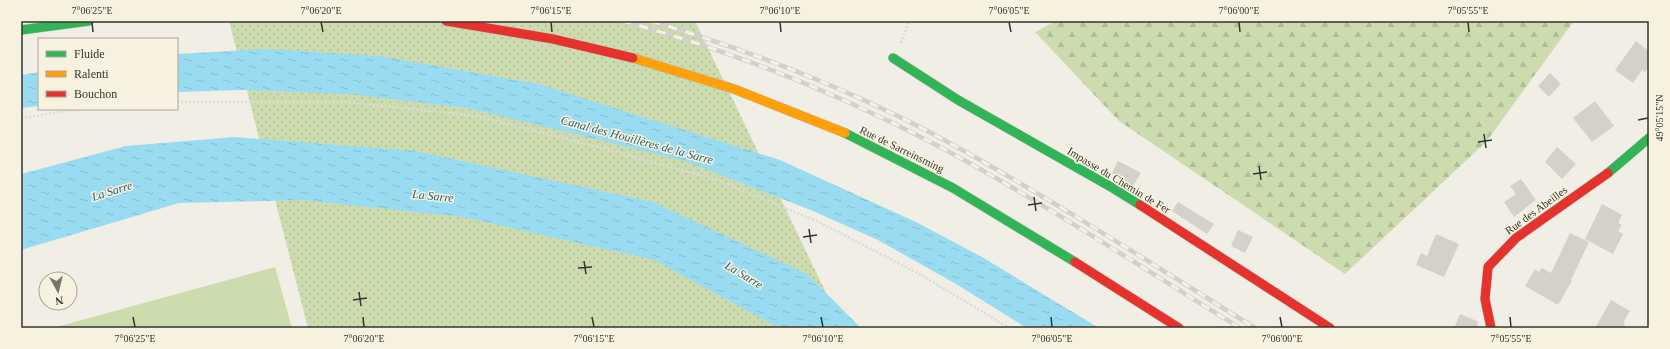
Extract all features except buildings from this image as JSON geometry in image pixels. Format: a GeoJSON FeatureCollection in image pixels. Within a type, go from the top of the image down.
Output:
{"type":"FeatureCollection","features":[{"type":"Feature","properties":{"kind":"street"},"geometry":{"type":"LineString","coordinates":[[21,30],[89,21]]}},
{"type":"Feature","properties":{"kind":"street","name":"Rue de Sarreinsming"},"geometry":{"type":"LineString","coordinates":[[446,21],[588,47],[688,75],[734,90],[822,124],[873,147],[981,204],[1179,328]]}},
{"type":"Feature","properties":{"kind":"street","name":"Impasse du Chemin de Fer"},"geometry":{"type":"LineString","coordinates":[[893,58],[958,100],[1111,186],[1330,328]]}},
{"type":"Feature","properties":{"kind":"street","name":"Rue des Abeilles"},"geometry":{"type":"LineString","coordinates":[[1491,328],[1485,299],[1488,267],[1516,238],[1616,168],[1649,138]]}},
{"type":"Feature","properties":{"kind":"path"},"geometry":{"type":"LineString","coordinates":[[893,58],[909,21]]}},
{"type":"Feature","properties":{"kind":"path"},"geometry":{"type":"LineString","coordinates":[[178,102],[354,102],[476,116],[598,147],[714,179],[819,222],[923,276],[1009,328]]}},
{"type":"Feature","properties":{"kind":"path"},"geometry":{"type":"LineString","coordinates":[[21,118],[73,110]]}},
{"type":"Feature","properties":{"kind":"green space"},"geometry":{"type":"Polygon","coordinates":[[[229,21],[695,21],[843,328],[308,328],[229,21]]]}},
{"type":"Feature","properties":{"kind":"green space"},"geometry":{"type":"Polygon","coordinates":[[[1056,21],[1574,21],[1486,142],[1345,274],[1119,121],[1035,32],[1056,21]]]}},
{"type":"Feature","properties":{"kind":"green space"},"geometry":{"type":"Polygon","coordinates":[[[275,267],[292,328],[61,328],[60,326],[275,267]]]}},
{"type":"Feature","properties":{"kind":"water","name":"Canal des Houillères de la Sarre"},"geometry":{"type":"Polygon","coordinates":[[[265,49],[379,56],[538,84],[780,160],[916,222],[982,257],[1099,328],[1027,328],[956,284],[878,240],[813,211],[685,161],[468,108],[348,94],[240,90],[178,92],[178,54],[265,49]]]}},
{"type":"Feature","properties":{"kind":"water"},"geometry":{"type":"Polygon","coordinates":[[[38,72],[38,106],[21,108],[21,75],[38,72]]]}},
{"type":"Feature","properties":{"kind":"water","name":"La Sarre"},"geometry":{"type":"Polygon","coordinates":[[[235,137],[415,151],[653,202],[807,274],[861,328],[779,328],[654,260],[463,217],[303,200],[179,203],[21,250],[21,174],[126,146],[235,137]]]}},
{"type":"Feature","properties":{"kind":"railway"},"geometry":{"type":"LineString","coordinates":[[622,21],[745,60],[825,92],[904,128],[1018,191],[1240,328]]}},
{"type":"Feature","properties":{"kind":"railway"},"geometry":{"type":"LineString","coordinates":[[651,21],[765,59],[840,89],[912,123],[987,164],[1103,233],[1255,328]]}},
{"type":"Feature","properties":{"kind":"traffic: fast"},"geometry":{"type":"LineString","coordinates":[[21,30],[89,21]]}},
{"type":"Feature","properties":{"kind":"traffic: fast"},"geometry":{"type":"LineString","coordinates":[[893,58],[958,100],[1140,205]]}},
{"type":"Feature","properties":{"kind":"traffic: fast"},"geometry":{"type":"LineString","coordinates":[[845,133],[953,188],[1075,262]]}},
{"type":"Feature","properties":{"kind":"traffic: fast"},"geometry":{"type":"LineString","coordinates":[[1608,173],[1649,138]]}},
{"type":"Feature","properties":{"kind":"traffic: slow"},"geometry":{"type":"LineString","coordinates":[[633,58],[734,89],[845,133]]}},
{"type":"Feature","properties":{"kind":"traffic: jam"},"geometry":{"type":"LineString","coordinates":[[446,21],[553,39],[633,58]]}},
{"type":"Feature","properties":{"kind":"traffic: jam"},"geometry":{"type":"LineString","coordinates":[[1491,328],[1485,299],[1488,267],[1516,238],[1608,173]]}},
{"type":"Feature","properties":{"kind":"traffic: jam"},"geometry":{"type":"LineString","coordinates":[[1140,205],[1330,328]]}},
{"type":"Feature","properties":{"kind":"traffic: jam"},"geometry":{"type":"LineString","coordinates":[[1075,262],[1179,328]]}}]}
